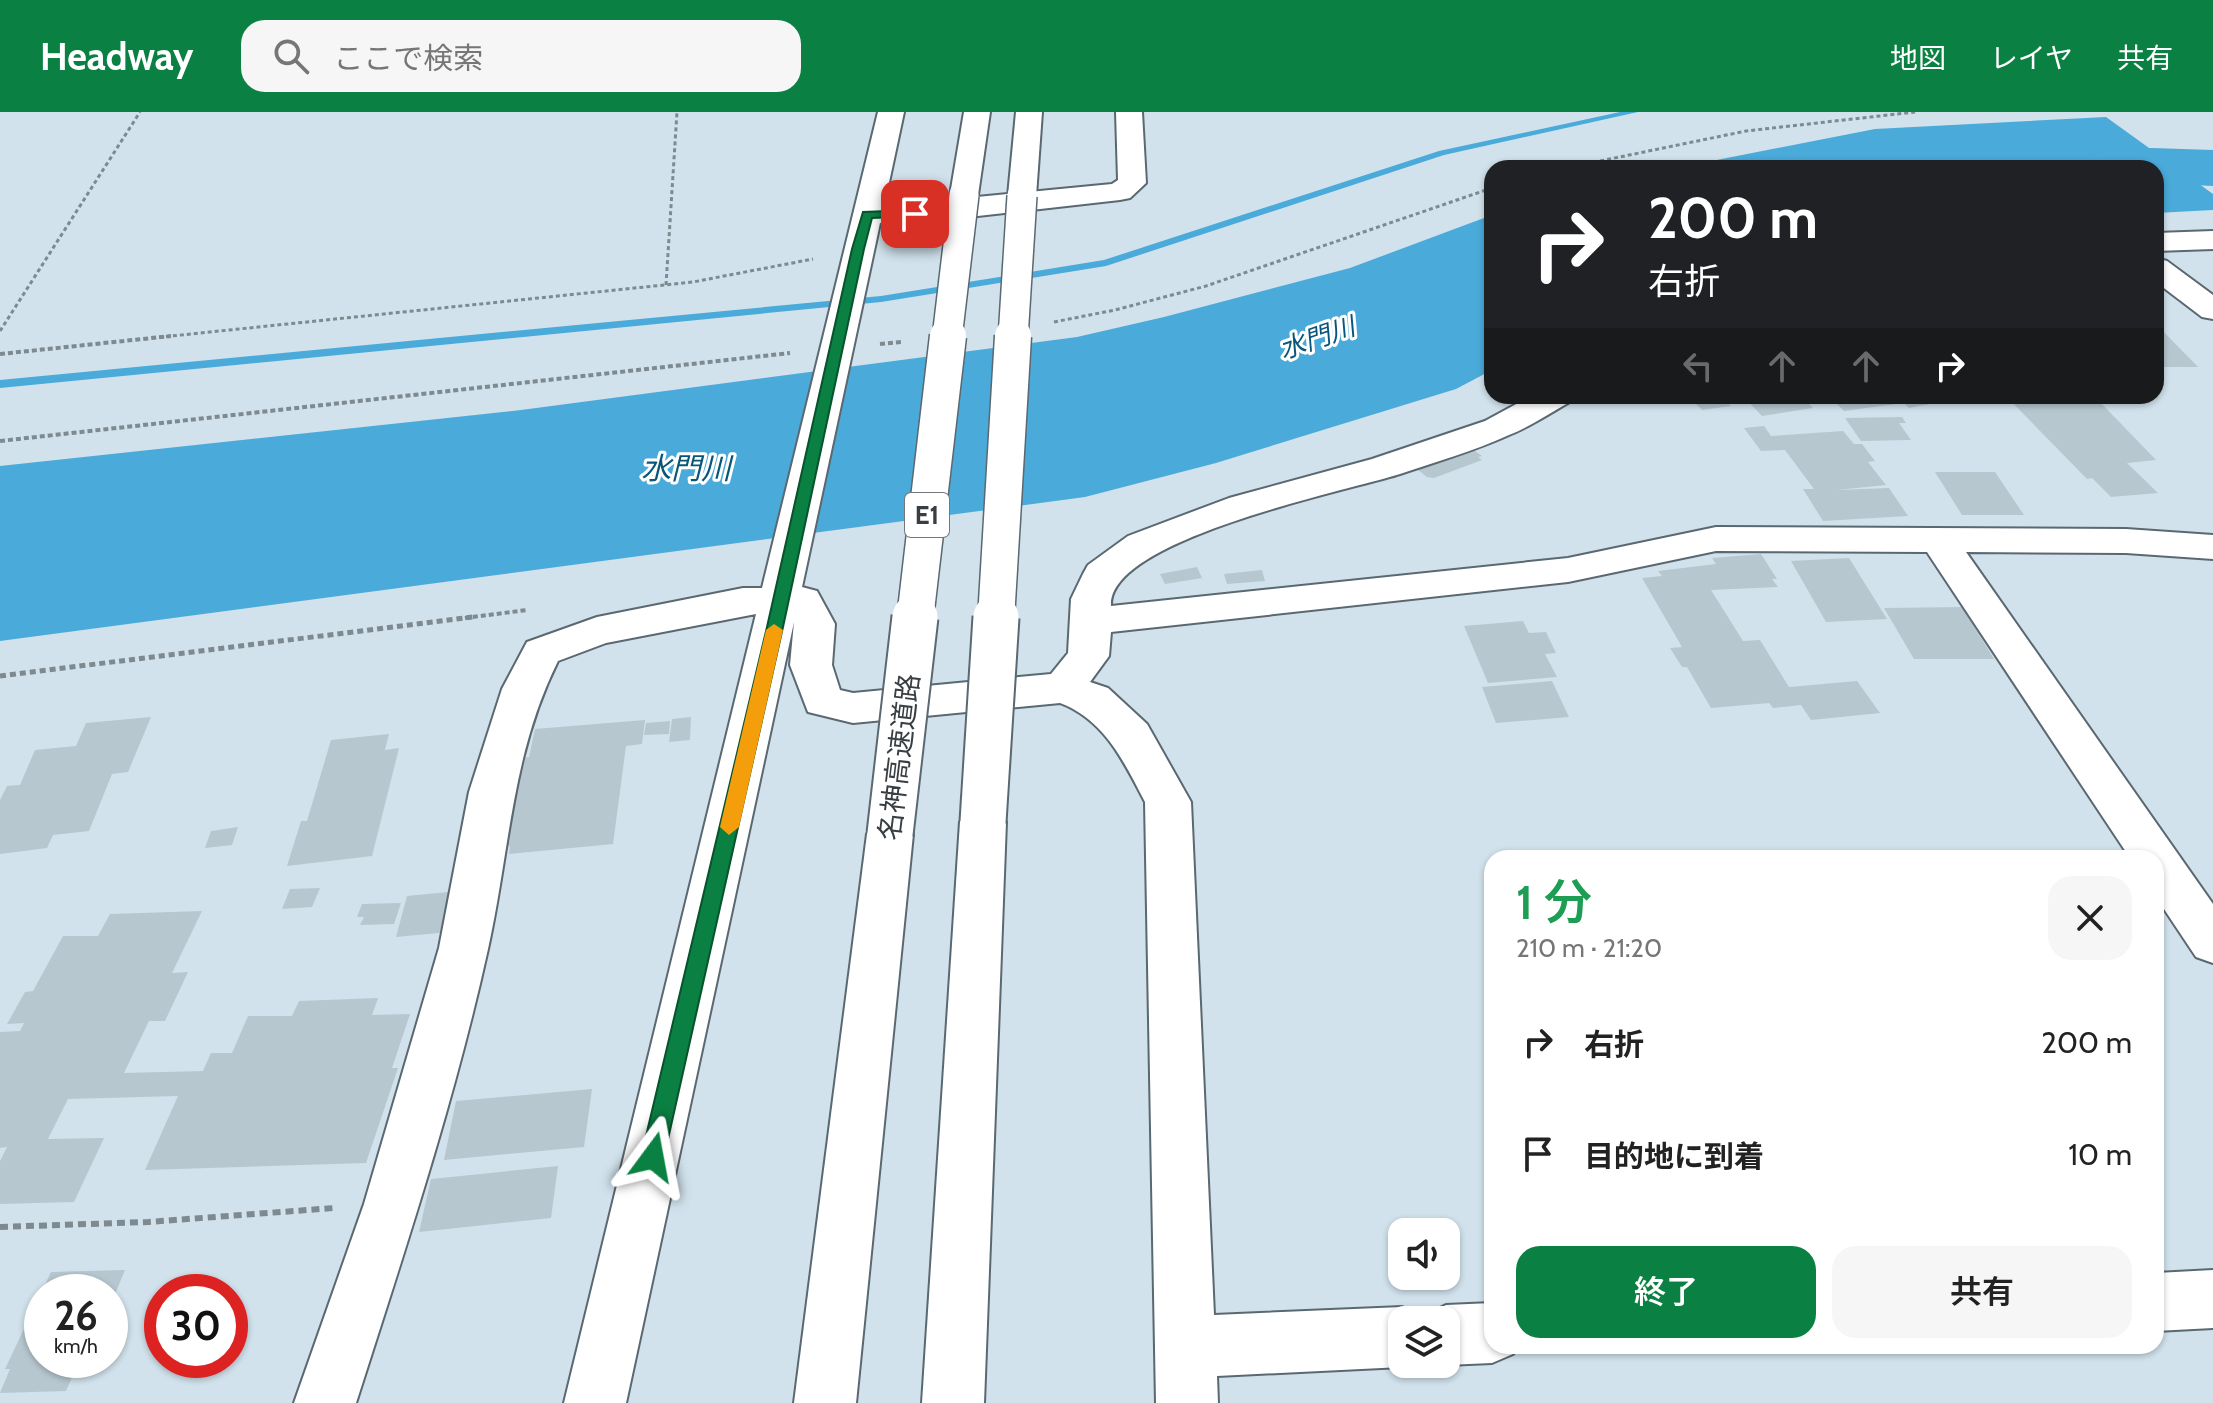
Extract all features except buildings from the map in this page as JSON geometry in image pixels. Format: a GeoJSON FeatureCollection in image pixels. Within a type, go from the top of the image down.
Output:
{"type":"FeatureCollection","features":[{"type":"Feature","properties":{"kind":"main road"},"geometry":{"type":"LineString","coordinates":[[595,1403],[891,112]]}},
{"type":"Feature","properties":{"kind":"main road","name":"名神高速道路"},"geometry":{"type":"LineString","coordinates":[[825,1403],[964,195],[977,112]]}},
{"type":"Feature","properties":{"kind":"main road"},"geometry":{"type":"LineString","coordinates":[[953,1403],[983,822],[1029,112]]}},
{"type":"Feature","properties":{"kind":"main road"},"geometry":{"type":"LineString","coordinates":[[867,215],[915,214],[1120,192],[1132,183],[1129,112]]}},
{"type":"Feature","properties":{"kind":"main road"},"geometry":{"type":"LineString","coordinates":[[2164,242],[2213,240]]}},
{"type":"Feature","properties":{"kind":"main road"},"geometry":{"type":"LineString","coordinates":[[2164,273],[2213,310]]}},
{"type":"Feature","properties":{"kind":"main road"},"geometry":{"type":"LineString","coordinates":[[1063,688],[1088,656],[1091,599],[1102,574],[1141,544],[1242,506],[1385,467],[1497,428],[1541,404]]}},
{"type":"Feature","properties":{"kind":"main road"},"geometry":{"type":"LineString","coordinates":[[1092,621],[1568,570],[1716,539],[2126,541],[2213,547]]}},
{"type":"Feature","properties":{"kind":"main road"},"geometry":{"type":"LineString","coordinates":[[1939,541],[2151,850]]}},
{"type":"Feature","properties":{"kind":"main road"},"geometry":{"type":"LineString","coordinates":[[325,1403],[392,1204],[464,948],[491,792],[523,689],[542,652],[597,631],[743,601],[803,600],[815,624],[811,665],[823,701],[853,708],[1063,688],[1093,699],[1132,735],[1168,802],[1186,1375],[1388,1339]]}},
{"type":"Feature","properties":{"kind":"main road"},"geometry":{"type":"LineString","coordinates":[[2164,870],[2213,943]]}},
{"type":"Feature","properties":{"kind":"main road"},"geometry":{"type":"LineString","coordinates":[[2164,1302],[2213,1299]]}},
{"type":"Feature","properties":{"kind":"main road"},"geometry":{"type":"LineString","coordinates":[[1460,1334],[1484,1333]]}},
{"type":"Feature","properties":{"kind":"path"},"geometry":{"type":"LineString","coordinates":[[0,331],[140,112]]}},
{"type":"Feature","properties":{"kind":"path"},"geometry":{"type":"LineString","coordinates":[[666,285],[677,112]]}},
{"type":"Feature","properties":{"kind":"path"},"geometry":{"type":"LineString","coordinates":[[1605,160],[1746,131],[1915,112]]}},
{"type":"Feature","properties":{"kind":"path"},"geometry":{"type":"LineString","coordinates":[[1040,324],[1159,300],[1297,257],[1443,201],[1484,190]]}},
{"type":"Feature","properties":{"kind":"path"},"geometry":{"type":"LineString","coordinates":[[0,354],[666,285],[857,251]]}},
{"type":"Feature","properties":{"kind":"path"},"geometry":{"type":"LineString","coordinates":[[0,441],[911,341]]}},
{"type":"Feature","properties":{"kind":"path"},"geometry":{"type":"LineString","coordinates":[[0,676],[531,610]]}},
{"type":"Feature","properties":{"kind":"path"},"geometry":{"type":"LineString","coordinates":[[0,1227],[148,1222],[392,1204]]}},
{"type":"Feature","properties":{"kind":"water"},"geometry":{"type":"Polygon","coordinates":[[[2106,117],[2213,194],[2213,210],[2164,213],[2164,160],[1717,160],[1875,129],[2106,117]]]}},
{"type":"Feature","properties":{"kind":"water"},"geometry":{"type":"Polygon","coordinates":[[[1484,218],[1484,374],[1456,389],[1216,463],[1085,497],[0,641],[0,466],[521,410],[1077,337],[1350,268],[1484,218]]]}},
{"type":"Feature","properties":{"kind":"waterway"},"geometry":{"type":"LineString","coordinates":[[0,384],[881,299],[1106,263],[1442,153],[1633,112]]}},
{"type":"Feature","properties":{"kind":"waterway","name":"水門川"},"geometry":{"type":"LineString","coordinates":[[2164,166],[2213,168]]}},
{"type":"Feature","properties":{"kind":"slow traffic"},"geometry":{"type":"LineString","coordinates":[[729,827],[774,630]]}},
{"type":"Feature","properties":{"kind":"route"},"geometry":{"type":"LineString","coordinates":[[653,1157],[867,215],[915,214]]}}]}
